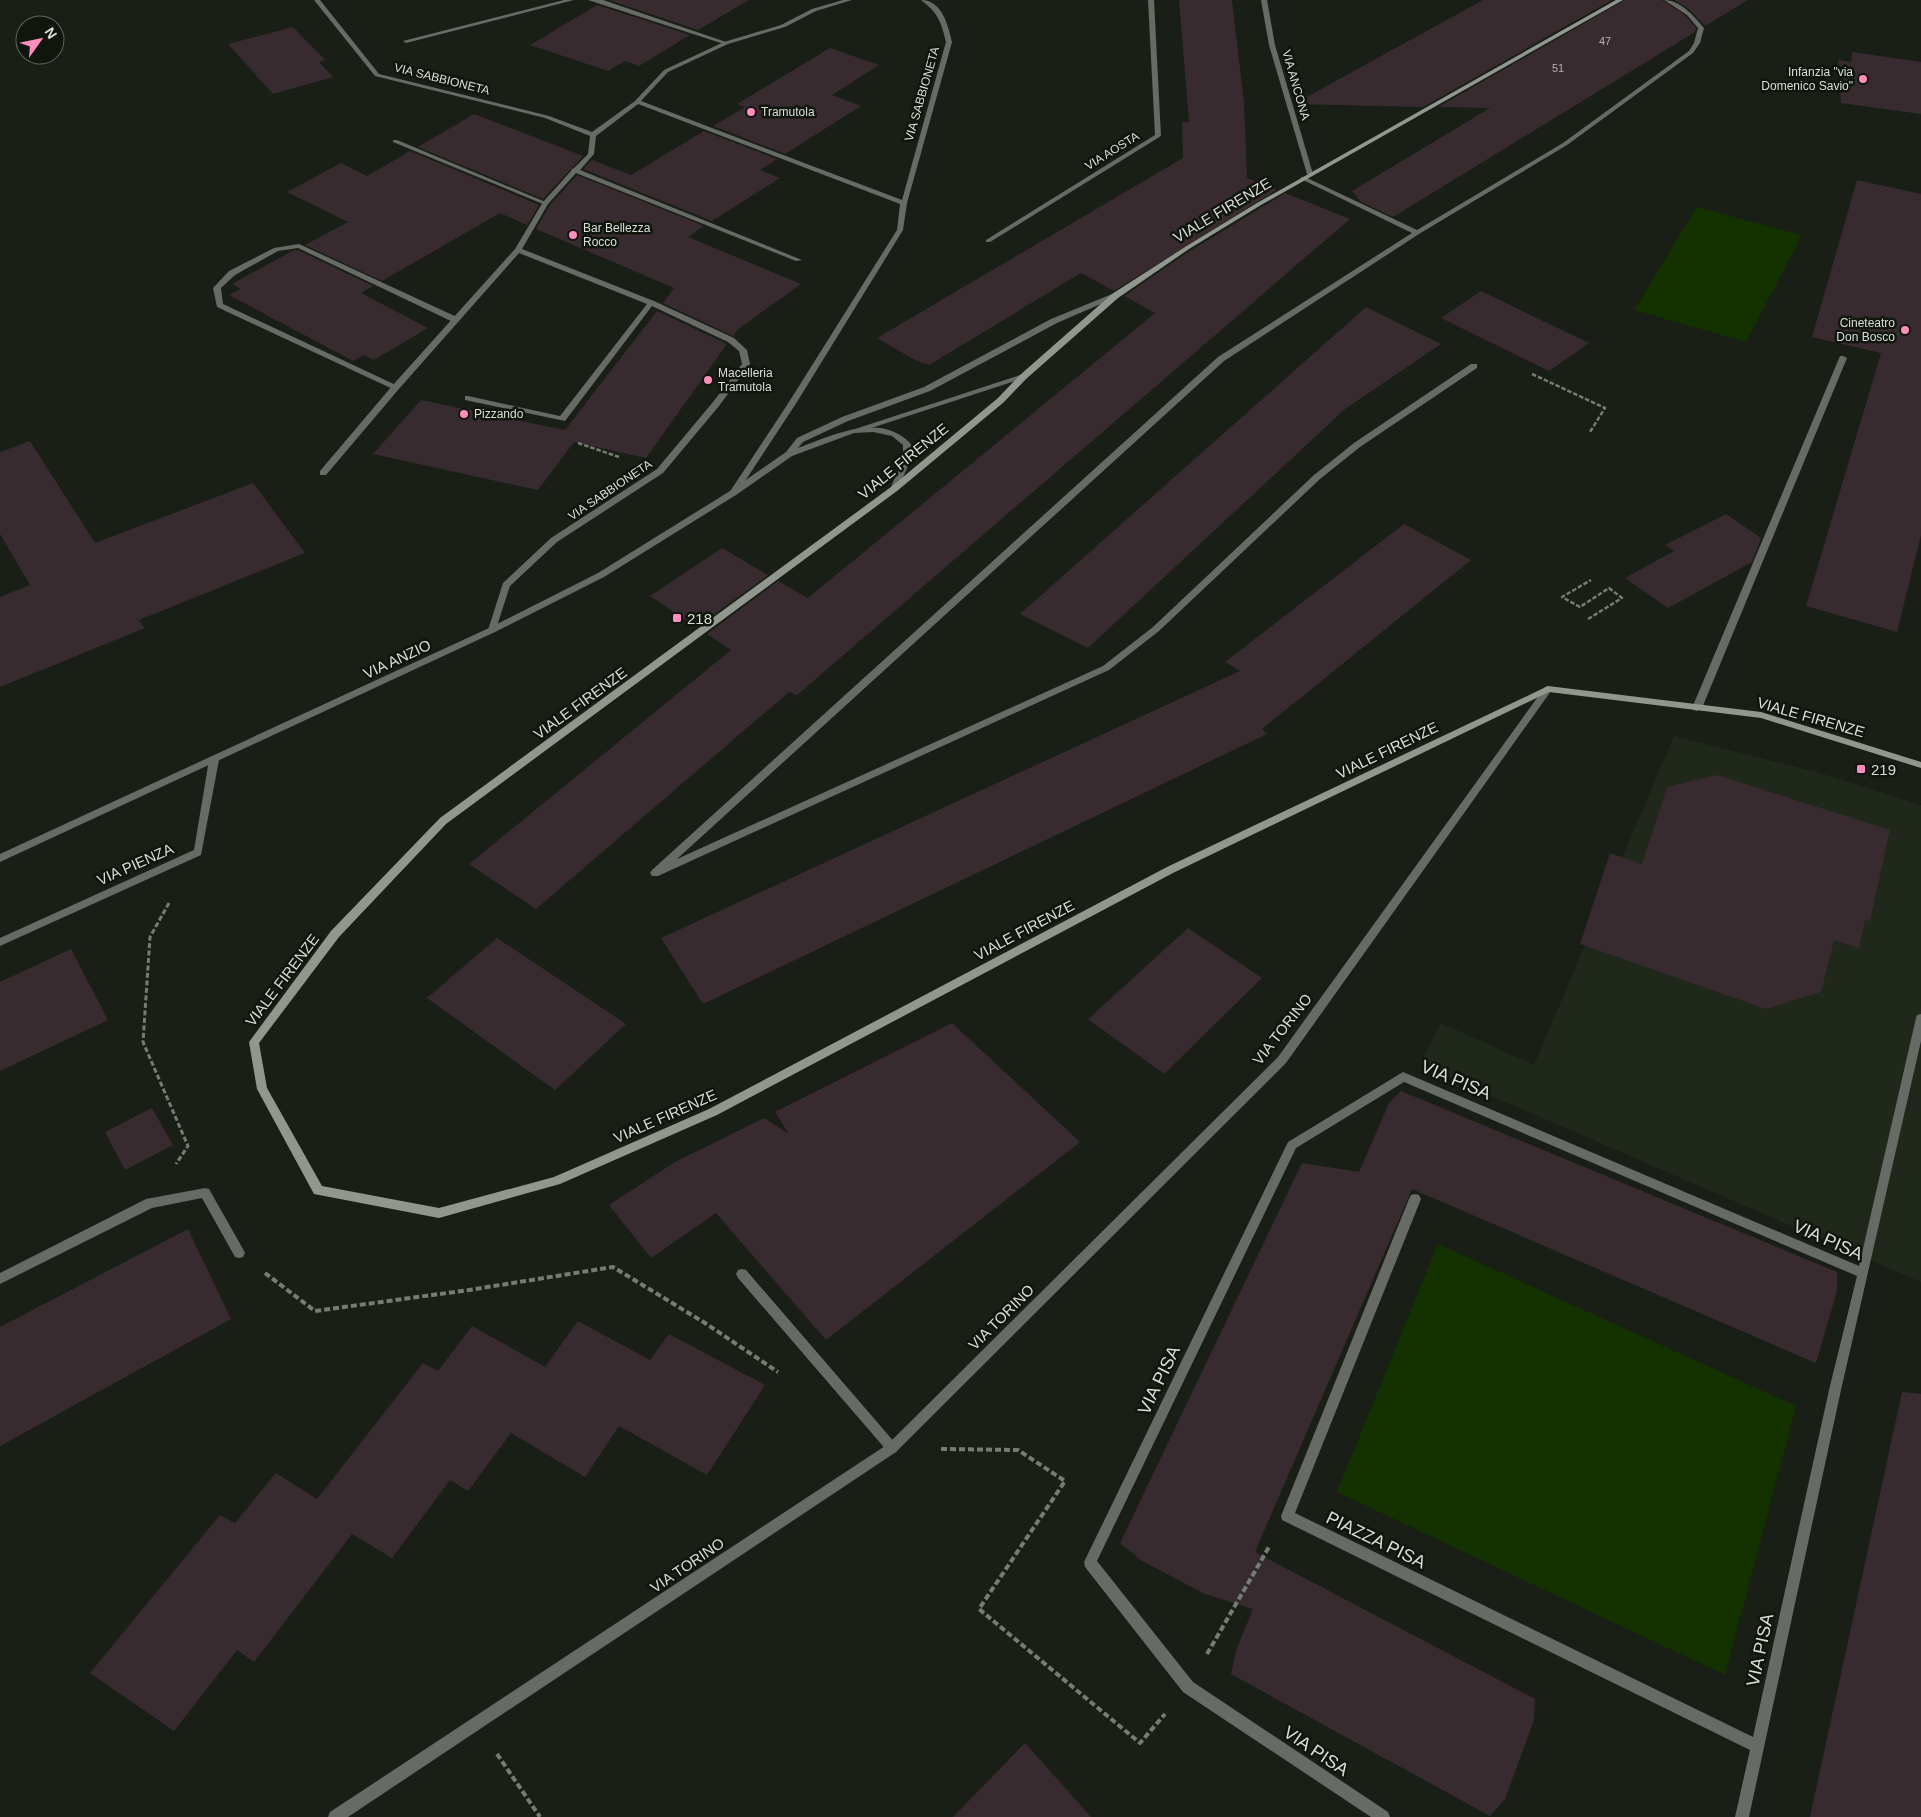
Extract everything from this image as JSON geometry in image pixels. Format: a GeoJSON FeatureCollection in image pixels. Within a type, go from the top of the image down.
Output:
{"type":"FeatureCollection","features":[{"type":"Feature","properties":{"kind":"main road","name":"VIALE FIRENZE"},"geometry":{"type":"LineString","coordinates":[[1620,0],[1307,176],[1187,248],[1115,296],[1023,377],[1001,400],[894,489],[443,821],[335,934],[254,1042],[262,1090],[318,1190],[439,1213],[556,1181],[713,1112],[1170,870],[1548,689],[1761,715],[1921,765]]}},
{"type":"Feature","properties":{"kind":"street","name":"VIA SABBIONETA"},"geometry":{"type":"LineString","coordinates":[[317,0],[377,75],[547,117],[593,135]]}},
{"type":"Feature","properties":{"kind":"street","name":"VIA SABBIONETA"},"geometry":{"type":"LineString","coordinates":[[406,41],[571,0]]}},
{"type":"Feature","properties":{"kind":"street"},"geometry":{"type":"LineString","coordinates":[[591,0],[651,17],[726,43]]}},
{"type":"Feature","properties":{"kind":"street"},"geometry":{"type":"LineString","coordinates":[[323,473],[395,388],[518,250],[545,203],[591,154],[593,135],[638,102],[666,71],[726,43],[783,26],[814,10],[848,0]]}},
{"type":"Feature","properties":{"kind":"street","name":"VIA SABBIONETA"},"geometry":{"type":"LineString","coordinates":[[734,493],[900,230],[904,203],[949,42],[944,21],[935,2],[924,0]]}},
{"type":"Feature","properties":{"kind":"street","name":"VIA AOSTA"},"geometry":{"type":"LineString","coordinates":[[988,241],[1158,136],[1151,0]]}},
{"type":"Feature","properties":{"kind":"street","name":"VIA ANCONA"},"geometry":{"type":"LineString","coordinates":[[1264,0],[1272,45],[1307,176]]}},
{"type":"Feature","properties":{"kind":"street"},"geometry":{"type":"LineString","coordinates":[[1474,366],[1357,445],[1317,476],[1156,629],[1106,668],[655,873],[1222,359],[1417,233],[1566,144],[1691,52],[1697,43],[1701,28],[1690,14],[1667,0]]}},
{"type":"Feature","properties":{"kind":"street"},"geometry":{"type":"LineString","coordinates":[[638,102],[904,203]]}},
{"type":"Feature","properties":{"kind":"street"},"geometry":{"type":"LineString","coordinates":[[395,141],[545,203]]}},
{"type":"Feature","properties":{"kind":"street"},"geometry":{"type":"LineString","coordinates":[[574,170],[798,260]]}},
{"type":"Feature","properties":{"kind":"street"},"geometry":{"type":"LineString","coordinates":[[1307,176],[1417,233]]}},
{"type":"Feature","properties":{"kind":"street"},"geometry":{"type":"LineString","coordinates":[[395,388],[220,305],[217,288],[232,272],[276,249],[300,246],[456,320]]}},
{"type":"Feature","properties":{"kind":"street","name":"VIA SABBIONETA"},"geometry":{"type":"LineString","coordinates":[[492,630],[506,585],[554,540],[660,471],[716,404],[746,364],[743,350],[731,340],[651,303],[518,250]]}},
{"type":"Feature","properties":{"kind":"street"},"geometry":{"type":"LineString","coordinates":[[789,454],[800,440],[845,419],[927,389],[1054,321],[1115,296]]}},
{"type":"Feature","properties":{"kind":"street"},"geometry":{"type":"LineString","coordinates":[[468,398],[562,419],[651,303]]}},
{"type":"Feature","properties":{"kind":"street"},"geometry":{"type":"LineString","coordinates":[[1697,708],[1843,358]]}},
{"type":"Feature","properties":{"kind":"street"},"geometry":{"type":"LineString","coordinates":[[789,454],[854,431],[1023,377]]}},
{"type":"Feature","properties":{"kind":"street"},"geometry":{"type":"LineString","coordinates":[[854,431],[873,430],[894,434],[907,444],[907,459],[894,489]]}},
{"type":"Feature","properties":{"kind":"street","name":"VIA ANZIO"},"geometry":{"type":"LineString","coordinates":[[0,858],[492,630],[601,575],[734,493],[789,454]]}},
{"type":"Feature","properties":{"kind":"street","name":"VIA TORINO"},"geometry":{"type":"LineString","coordinates":[[335,1817],[892,1448],[1282,1060],[1548,689]]}},
{"type":"Feature","properties":{"kind":"street","name":"VIA PIENZA"},"geometry":{"type":"LineString","coordinates":[[0,942],[198,852],[214,760]]}},
{"type":"Feature","properties":{"kind":"street"},"geometry":{"type":"LineString","coordinates":[[1863,1273],[1921,1018]]}},
{"type":"Feature","properties":{"kind":"street","name":"VIA PISA"},"geometry":{"type":"LineString","coordinates":[[1383,1817],[1188,1687],[1090,1562],[1292,1145],[1403,1077],[1863,1273],[1835,1390],[1742,1817]]}},
{"type":"Feature","properties":{"kind":"street"},"geometry":{"type":"LineString","coordinates":[[0,1279],[150,1203],[205,1193],[239,1253]]}},
{"type":"Feature","properties":{"kind":"street"},"geometry":{"type":"LineString","coordinates":[[1287,1516],[1415,1199]]}},
{"type":"Feature","properties":{"kind":"street"},"geometry":{"type":"LineString","coordinates":[[742,1274],[892,1448]]}},
{"type":"Feature","properties":{"kind":"street","name":"PIAZZA PISA"},"geometry":{"type":"LineString","coordinates":[[1287,1516],[1757,1746]]}},
{"type":"Feature","properties":{"kind":"path"},"geometry":{"type":"LineString","coordinates":[[1532,374],[1605,408],[1590,432]]}},
{"type":"Feature","properties":{"kind":"path"},"geometry":{"type":"LineString","coordinates":[[1588,619],[1622,598],[1608,588],[1580,607],[1562,597],[1591,580]]}},
{"type":"Feature","properties":{"kind":"path"},"geometry":{"type":"LineString","coordinates":[[150,1203],[188,1146],[143,1042],[150,937],[198,852]]}},
{"type":"Feature","properties":{"kind":"path"},"geometry":{"type":"LineString","coordinates":[[239,1253],[315,1311],[469,1290],[613,1267],[706,1324],[787,1378]]}},
{"type":"Feature","properties":{"kind":"path"},"geometry":{"type":"LineString","coordinates":[[892,1448],[1018,1450],[1065,1481],[979,1609],[1140,1744],[1188,1687],[1287,1516]]}},
{"type":"Feature","properties":{"kind":"path"},"geometry":{"type":"LineString","coordinates":[[492,1747],[540,1817]]}},
{"type":"Feature","properties":{"kind":"shaded area"},"geometry":{"type":"Polygon","coordinates":[[[1674,736],[1817,772],[1921,805],[1921,1282],[1420,1065],[1441,1023],[1534,1065],[1674,736]]]}},
{"type":"Feature","properties":{"kind":"green space"},"geometry":{"type":"Polygon","coordinates":[[[1697,207],[1802,235],[1746,342],[1634,310],[1697,207]]]}},
{"type":"Feature","properties":{"kind":"green space"},"geometry":{"type":"Polygon","coordinates":[[[1438,1244],[1796,1406],[1725,1675],[1337,1492],[1438,1244]]]}},
{"type":"Feature","properties":{"kind":"building"},"geometry":{"type":"Polygon","coordinates":[[[609,0],[749,0],[698,30],[609,0]]]}},
{"type":"Feature","properties":{"kind":"building"},"geometry":{"type":"Polygon","coordinates":[[[1179,0],[1232,0],[1244,103],[1247,178],[1277,190],[1114,291],[1081,273],[929,365],[917,361],[877,338],[1183,158],[1182,122],[1189,122],[1179,0]]]}},
{"type":"Feature","properties":{"kind":"building"},"geometry":{"type":"Polygon","coordinates":[[[1483,0],[1612,0],[1423,107],[1294,104],[1483,0]]]}},
{"type":"Feature","properties":{"kind":"building"},"geometry":{"type":"Polygon","coordinates":[[[1625,0],[1662,0],[1686,16],[1696,28],[1695,32],[1393,217],[1361,202],[1352,191],[1490,108],[1438,107],[1625,0]]]}},
{"type":"Feature","properties":{"kind":"building"},"geometry":{"type":"Polygon","coordinates":[[[1674,0],[1748,0],[1705,26],[1688,8],[1674,0]]]}},
{"type":"Feature","properties":{"kind":"building"},"geometry":{"type":"Polygon","coordinates":[[[597,5],[690,35],[639,66],[625,61],[608,71],[530,45],[597,5]]]}},
{"type":"Feature","properties":{"kind":"building"},"geometry":{"type":"Polygon","coordinates":[[[293,27],[325,60],[319,62],[333,77],[273,94],[228,44],[293,27]]]}},
{"type":"Feature","properties":{"kind":"building"},"geometry":{"type":"Polygon","coordinates":[[[830,48],[879,65],[832,95],[861,106],[785,154],[713,126],[745,107],[737,104],[830,48]]]}},
{"type":"Feature","properties":{"kind":"building","name":"Infanzia \"via Domenico Savio\""},"geometry":{"type":"Polygon","coordinates":[[[1852,52],[1921,62],[1921,114],[1841,103],[1838,60],[1851,62],[1852,52]]]}},
{"type":"Feature","properties":{"kind":"building"},"geometry":{"type":"Polygon","coordinates":[[[474,114],[583,156],[543,199],[418,147],[474,114]]]}},
{"type":"Feature","properties":{"kind":"building"},"geometry":{"type":"Polygon","coordinates":[[[704,131],[777,159],[760,170],[780,178],[712,221],[583,169],[592,160],[631,175],[704,131]]]}},
{"type":"Feature","properties":{"kind":"building"},"geometry":{"type":"Polygon","coordinates":[[[410,151],[539,205],[527,225],[500,213],[382,281],[305,245],[348,222],[287,192],[341,163],[367,176],[410,151]]]}},
{"type":"Feature","properties":{"kind":"building"},"geometry":{"type":"Polygon","coordinates":[[[577,175],[704,226],[688,237],[801,284],[737,330],[733,336],[663,303],[674,288],[536,229],[550,205],[577,175]]]}},
{"type":"Feature","properties":{"kind":"building"},"geometry":{"type":"Polygon","coordinates":[[[1857,180],[1921,194],[1921,535],[1897,632],[1806,606],[1881,353],[1812,337],[1857,180]]]}},
{"type":"Feature","properties":{"kind":"building"},"geometry":{"type":"Polygon","coordinates":[[[1285,193],[1350,219],[797,695],[789,692],[536,909],[469,864],[731,650],[707,634],[778,581],[808,598],[1155,313],[1124,296],[1190,251],[1285,193]]]}},
{"type":"Feature","properties":{"kind":"building"},"geometry":{"type":"Polygon","coordinates":[[[294,250],[298,250],[373,286],[361,293],[428,328],[374,360],[364,355],[353,361],[229,295],[241,289],[232,284],[294,250]]]}},
{"type":"Feature","properties":{"kind":"building"},"geometry":{"type":"Polygon","coordinates":[[[1481,291],[1589,343],[1549,371],[1441,318],[1481,291]]]}},
{"type":"Feature","properties":{"kind":"building"},"geometry":{"type":"Polygon","coordinates":[[[1366,307],[1441,344],[1345,409],[1088,648],[1020,614],[1366,307]]]}},
{"type":"Feature","properties":{"kind":"building"},"geometry":{"type":"Polygon","coordinates":[[[657,311],[727,344],[646,458],[574,442],[538,490],[373,454],[421,400],[565,430],[657,311]]]}},
{"type":"Feature","properties":{"kind":"building"},"geometry":{"type":"Polygon","coordinates":[[[30,441],[95,543],[253,483],[305,553],[139,620],[145,628],[0,687],[0,597],[30,585],[0,534],[0,452],[30,441]]]}},
{"type":"Feature","properties":{"kind":"building"},"geometry":{"type":"Polygon","coordinates":[[[1726,514],[1761,538],[1752,562],[1668,608],[1625,578],[1674,551],[1665,545],[1726,514]]]}},
{"type":"Feature","properties":{"kind":"building"},"geometry":{"type":"Polygon","coordinates":[[[1404,524],[1471,560],[1262,729],[1267,734],[703,1004],[661,938],[1240,671],[1225,662],[1404,524]]]}},
{"type":"Feature","properties":{"kind":"building"},"geometry":{"type":"Polygon","coordinates":[[[722,548],[768,575],[697,627],[650,596],[722,548]]]}},
{"type":"Feature","properties":{"kind":"building"},"geometry":{"type":"Polygon","coordinates":[[[1717,775],[1890,830],[1870,921],[1865,920],[1859,948],[1834,940],[1821,992],[1766,1009],[1580,944],[1610,853],[1642,864],[1667,787],[1717,775]]]}},
{"type":"Feature","properties":{"kind":"building"},"geometry":{"type":"Polygon","coordinates":[[[1188,928],[1262,978],[1164,1074],[1088,1019],[1188,928]]]}},
{"type":"Feature","properties":{"kind":"building"},"geometry":{"type":"Polygon","coordinates":[[[497,938],[626,1024],[555,1090],[427,998],[497,938]]]}},
{"type":"Feature","properties":{"kind":"building"},"geometry":{"type":"Polygon","coordinates":[[[71,949],[108,1020],[0,1071],[0,982],[71,949]]]}},
{"type":"Feature","properties":{"kind":"building"},"geometry":{"type":"Polygon","coordinates":[[[952,1023],[1080,1142],[826,1340],[716,1213],[651,1258],[609,1205],[675,1162],[764,1118],[789,1134],[775,1112],[952,1023]]]}},
{"type":"Feature","properties":{"kind":"building"},"geometry":{"type":"Polygon","coordinates":[[[1401,1091],[1837,1272],[1837,1291],[1816,1363],[1412,1189],[1255,1552],[1535,1699],[1534,1720],[1505,1799],[1490,1816],[1231,1674],[1237,1648],[1253,1609],[1205,1594],[1142,1561],[1120,1543],[1302,1163],[1359,1172],[1389,1103],[1401,1091]]]}},
{"type":"Feature","properties":{"kind":"building"},"geometry":{"type":"Polygon","coordinates":[[[152,1108],[173,1145],[125,1170],[105,1132],[152,1108]]]}},
{"type":"Feature","properties":{"kind":"building"},"geometry":{"type":"Polygon","coordinates":[[[188,1229],[231,1319],[0,1446],[0,1327],[188,1229]]]}},
{"type":"Feature","properties":{"kind":"building"},"geometry":{"type":"Polygon","coordinates":[[[578,1321],[650,1360],[669,1334],[765,1385],[707,1475],[619,1426],[585,1477],[511,1433],[468,1491],[450,1480],[392,1558],[352,1534],[254,1662],[237,1650],[174,1731],[90,1673],[220,1515],[235,1523],[276,1473],[317,1499],[423,1363],[438,1371],[472,1326],[545,1367],[578,1321]]]}},
{"type":"Feature","properties":{"kind":"building"},"geometry":{"type":"Polygon","coordinates":[[[1902,1392],[1921,1394],[1921,1817],[1810,1817],[1902,1392]]]}},
{"type":"Feature","properties":{"kind":"building"},"geometry":{"type":"Polygon","coordinates":[[[1025,1743],[1091,1817],[953,1817],[1025,1743]]]}},
{"type":"Feature","properties":{"kind":"place","name":"Infanzia \"via Domenico Savio\""},"geometry":{"type":"Point","coordinates":[1863,79]}},
{"type":"Feature","properties":{"kind":"place","name":"Tramutola"},"geometry":{"type":"Point","coordinates":[751,112]}},
{"type":"Feature","properties":{"kind":"place","name":"Bar Bellezza Rocco"},"geometry":{"type":"Point","coordinates":[573,235]}},
{"type":"Feature","properties":{"kind":"place","name":"Cineteatro Don Bosco"},"geometry":{"type":"Point","coordinates":[1905,330]}},
{"type":"Feature","properties":{"kind":"place","name":"Macelleria Tramutola"},"geometry":{"type":"Point","coordinates":[708,380]}},
{"type":"Feature","properties":{"kind":"place","name":"Pizzando"},"geometry":{"type":"Point","coordinates":[464,414]}},
{"type":"Feature","properties":{"kind":"place","name":"218"},"geometry":{"type":"Point","coordinates":[677,618]}},
{"type":"Feature","properties":{"kind":"place","name":"219"},"geometry":{"type":"Point","coordinates":[1861,769]}}]}
